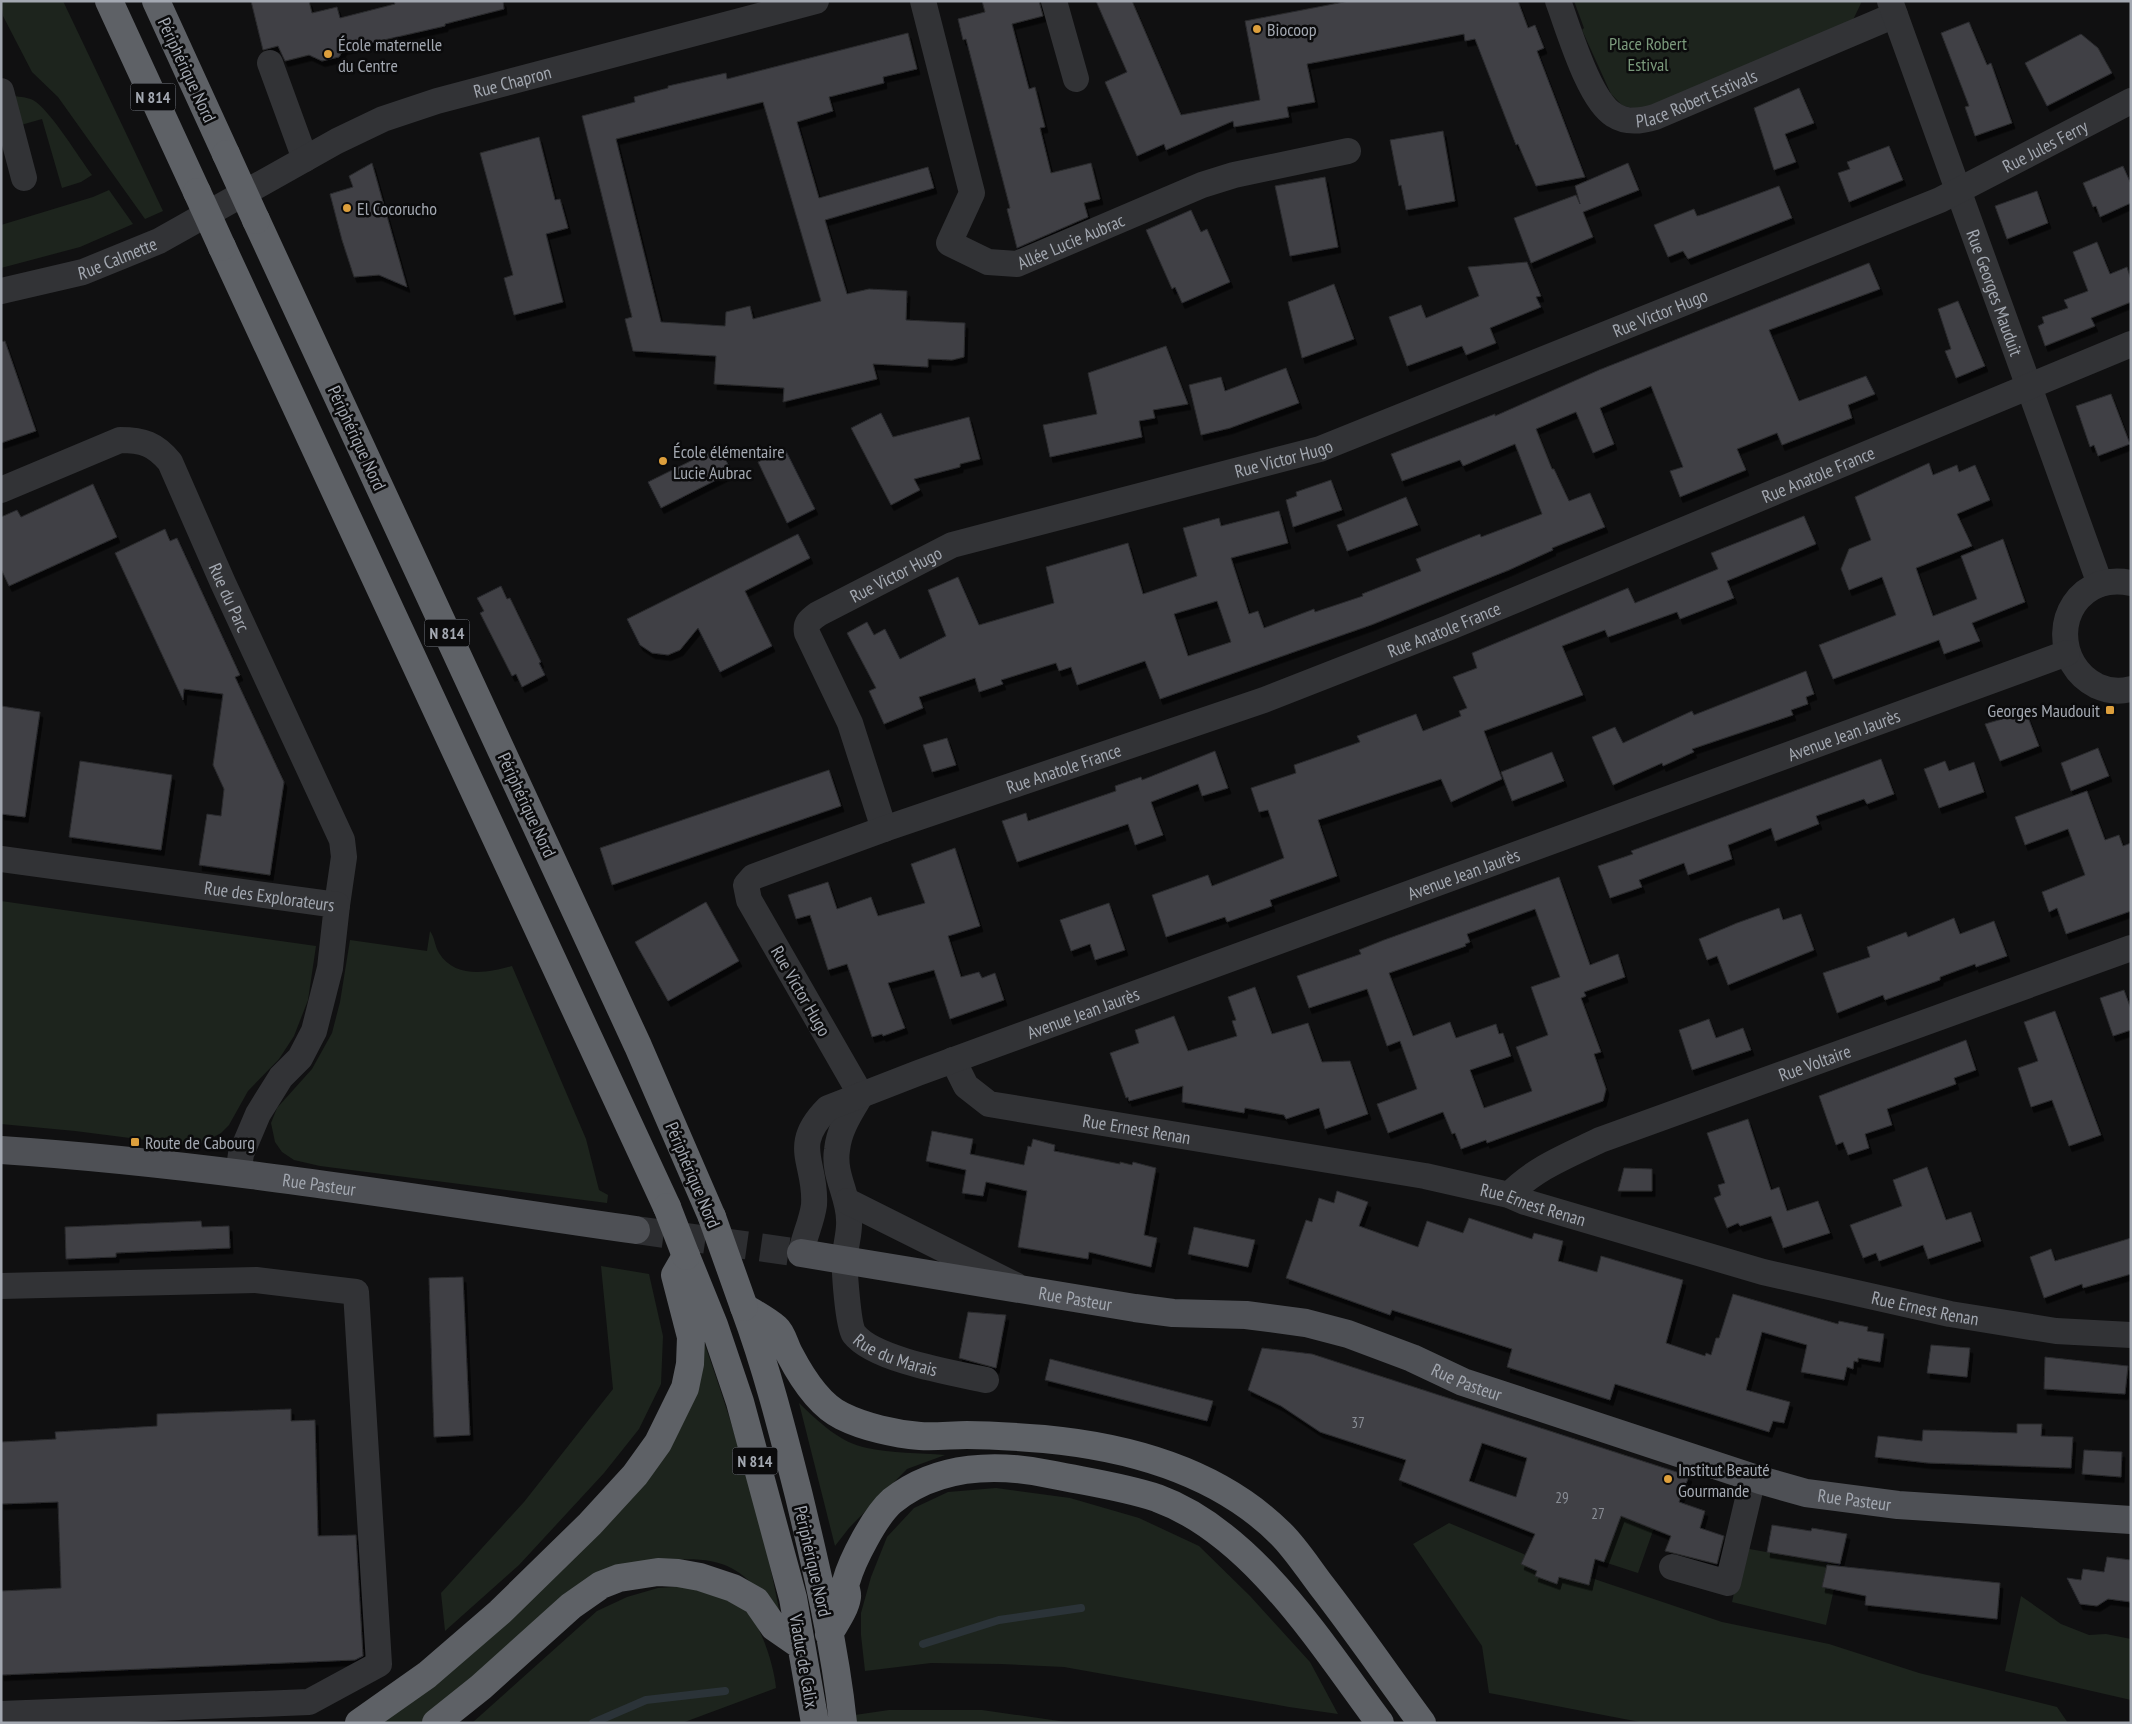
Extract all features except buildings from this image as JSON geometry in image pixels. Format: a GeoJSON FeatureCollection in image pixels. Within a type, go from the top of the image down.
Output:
{"type":"FeatureCollection","features":[{"type":"Feature","properties":{"kind":"highway","name":"Périphérique Nord"},"geometry":{"type":"LineString","coordinates":[[109,1],[666,1207],[714,1325],[740,1402],[793,1598]]}},
{"type":"Feature","properties":{"kind":"highway","name":"Périphérique Nord"},"geometry":{"type":"LineString","coordinates":[[156,1],[638,1046],[712,1217],[754,1334],[783,1432],[829,1634]]}},
{"type":"Feature","properties":{"kind":"highway"},"geometry":{"type":"LineString","coordinates":[[359,1723],[427,1675],[500,1612],[590,1524],[635,1475],[658,1443],[685,1388],[690,1364],[691,1337],[675,1275],[686,1256]]}},
{"type":"Feature","properties":{"kind":"highway"},"geometry":{"type":"LineString","coordinates":[[744,1307],[778,1329],[790,1355],[806,1380],[825,1403],[840,1415],[855,1422],[920,1436],[967,1435],[1044,1439],[1078,1444],[1126,1452],[1170,1465],[1203,1479],[1250,1508],[1282,1535],[1339,1608],[1422,1723]]}},
{"type":"Feature","properties":{"kind":"highway"},"geometry":{"type":"LineString","coordinates":[[829,1634],[848,1596],[845,1585],[852,1563],[864,1540],[891,1502],[922,1482],[949,1472],[987,1468],[1035,1471],[1120,1488],[1157,1498],[1187,1512],[1222,1534],[1254,1562],[1301,1618],[1380,1723]]}},
{"type":"Feature","properties":{"kind":"highway"},"geometry":{"type":"LineString","coordinates":[[436,1723],[481,1688],[571,1606],[601,1585],[619,1578],[658,1572],[700,1576],[734,1588],[756,1601],[774,1627],[800,1645]]}},
{"type":"Feature","properties":{"kind":"highway","name":"Viaduc de Calix"},"geometry":{"type":"LineString","coordinates":[[793,1598],[814,1723]]}},
{"type":"Feature","properties":{"kind":"highway","name":"Viaduc de Calix"},"geometry":{"type":"LineString","coordinates":[[829,1634],[843,1723]]}},
{"type":"Feature","properties":{"kind":"main road","name":"Rue Pasteur"},"geometry":{"type":"LineString","coordinates":[[2,1150],[76,1155],[238,1174],[636,1230]]}},
{"type":"Feature","properties":{"kind":"main road","name":"Rue Pasteur"},"geometry":{"type":"LineString","coordinates":[[801,1253],[1135,1308],[1174,1313],[1246,1315],[1306,1323],[1391,1349],[1463,1382],[1753,1478],[1806,1493],[1864,1501],[2131,1520]]}},
{"type":"Feature","properties":{"kind":"street","name":"Rue Chapron"},"geometry":{"type":"LineString","coordinates":[[226,206],[305,159],[383,119],[437,101],[816,1]]}},
{"type":"Feature","properties":{"kind":"street","name":"Allée Lucie Aubrac"},"geometry":{"type":"LineString","coordinates":[[923,1],[972,193],[949,243],[988,262],[1017,264],[1202,185],[1234,176],[1348,151]]}},
{"type":"Feature","properties":{"kind":"street"},"geometry":{"type":"LineString","coordinates":[[1054,1],[1076,79]]}},
{"type":"Feature","properties":{"kind":"street","name":"Place Robert Estivals"},"geometry":{"type":"LineString","coordinates":[[1558,1],[1590,85],[1602,105],[1623,120],[1638,121],[1655,116],[1893,8]]}},
{"type":"Feature","properties":{"kind":"street","name":"Rue Georges Mauduit"},"geometry":{"type":"LineString","coordinates":[[1893,8],[2100,584]]}},
{"type":"Feature","properties":{"kind":"street"},"geometry":{"type":"LineString","coordinates":[[270,63],[305,159]]}},
{"type":"Feature","properties":{"kind":"street"},"geometry":{"type":"LineString","coordinates":[[1,91],[24,178]]}},
{"type":"Feature","properties":{"kind":"street","name":"Rue Jules Ferry"},"geometry":{"type":"LineString","coordinates":[[1959,190],[2131,101]]}},
{"type":"Feature","properties":{"kind":"street","name":"Rue Victor Hugo"},"geometry":{"type":"LineString","coordinates":[[884,829],[850,723],[807,633],[806,627],[809,620],[818,614],[952,545],[1320,449],[1912,211],[1959,190]]}},
{"type":"Feature","properties":{"kind":"street","name":"Rue Calmette"},"geometry":{"type":"LineString","coordinates":[[1,291],[83,272],[164,239],[226,206]]}},
{"type":"Feature","properties":{"kind":"street","name":"Rue Anatole France"},"geometry":{"type":"LineString","coordinates":[[746,885],[753,877],[884,829],[1264,700],[1448,628],[2131,344]]}},
{"type":"Feature","properties":{"kind":"street","name":"Rue du Parc"},"geometry":{"type":"LineString","coordinates":[[1,490],[120,440],[131,440],[156,447],[170,462],[223,583],[342,840],[344,857],[337,905]]}},
{"type":"Feature","properties":{"kind":"street"},"geometry":{"type":"LineString","coordinates":[[2131,582],[2117,581],[2100,584],[2086,592],[2074,605],[2066,620],[2064,637],[2067,653],[2076,670],[2089,682],[2106,690],[2131,690]]}},
{"type":"Feature","properties":{"kind":"street","name":"Avenue Jean Jaurès"},"geometry":{"type":"LineString","coordinates":[[801,1253],[814,1207],[814,1190],[806,1154],[812,1129],[819,1117],[828,1108],[953,1060],[2067,653]]}},
{"type":"Feature","properties":{"kind":"street","name":"Rue des Explorateurs"},"geometry":{"type":"LineString","coordinates":[[1,859],[337,905],[330,968],[314,1031],[300,1058],[281,1077],[258,1114],[241,1154],[238,1174]]}},
{"type":"Feature","properties":{"kind":"street","name":"Rue Victor Hugo"},"geometry":{"type":"LineString","coordinates":[[746,885],[749,900],[861,1095]]}},
{"type":"Feature","properties":{"kind":"street","name":"Rue Voltaire"},"geometry":{"type":"LineString","coordinates":[[1509,1195],[1522,1181],[1543,1167],[1600,1140],[2131,948]]}},
{"type":"Feature","properties":{"kind":"street","name":"Rue Ernest Renan"},"geometry":{"type":"LineString","coordinates":[[953,1060],[966,1086],[988,1104],[1425,1176],[1509,1195],[1544,1208],[1782,1277],[1950,1314],[2056,1331],[2131,1335]]}},
{"type":"Feature","properties":{"kind":"street"},"geometry":{"type":"LineString","coordinates":[[844,1259],[850,1221],[847,1201],[837,1172],[837,1150],[843,1126],[861,1095]]}},
{"type":"Feature","properties":{"kind":"street"},"geometry":{"type":"LineString","coordinates":[[1,1168],[2,1150]]}},
{"type":"Feature","properties":{"kind":"street"},"geometry":{"type":"LineString","coordinates":[[847,1201],[1020,1288]]}},
{"type":"Feature","properties":{"kind":"street","name":"Rue du Marais"},"geometry":{"type":"LineString","coordinates":[[844,1259],[850,1322],[854,1333],[867,1344],[888,1355],[925,1366],[986,1380]]}},
{"type":"Feature","properties":{"kind":"street"},"geometry":{"type":"LineString","coordinates":[[1,1286],[256,1280],[356,1292],[379,1664],[309,1702],[1,1714]]}},
{"type":"Feature","properties":{"kind":"street"},"geometry":{"type":"LineString","coordinates":[[1672,1568],[1728,1583],[1753,1478]]}},
{"type":"Feature","properties":{"kind":"green space"},"geometry":{"type":"Polygon","coordinates":[[[1,1],[63,1],[163,211],[145,219],[58,97],[32,72],[3,16],[1,1]]]}},
{"type":"Feature","properties":{"kind":"green space","name":"Place Robert Estival"},"geometry":{"type":"Polygon","coordinates":[[[1574,1],[1862,1],[1853,20],[1644,110],[1623,106],[1611,94],[1582,30],[1584,28],[1574,1]]]}},
{"type":"Feature","properties":{"kind":"green space"},"geometry":{"type":"Polygon","coordinates":[[[13,96],[31,99],[43,108],[92,175],[81,182],[62,188],[42,119],[21,125],[13,96]]]}},
{"type":"Feature","properties":{"kind":"green space"},"geometry":{"type":"Polygon","coordinates":[[[109,190],[133,224],[80,247],[1,268],[1,225],[93,197],[109,190]]]}},
{"type":"Feature","properties":{"kind":"green space"},"geometry":{"type":"Polygon","coordinates":[[[1,901],[316,946],[308,1000],[294,1036],[279,1059],[248,1091],[229,1125],[221,1133],[202,1143],[185,1145],[1,1124],[1,901]]]}},
{"type":"Feature","properties":{"kind":"green space"},"geometry":{"type":"Polygon","coordinates":[[[430,931],[439,953],[454,967],[472,972],[483,972],[512,966],[586,1139],[599,1190],[608,1195],[607,1203],[320,1166],[294,1160],[282,1152],[275,1142],[271,1123],[277,1108],[312,1069],[332,1033],[340,1002],[350,940],[427,951],[430,931]]]}},
{"type":"Feature","properties":{"kind":"green space"},"geometry":{"type":"Polygon","coordinates":[[[601,1266],[649,1274],[663,1336],[661,1384],[639,1429],[604,1473],[519,1565],[445,1631],[441,1593],[524,1502],[613,1389],[601,1266]]]}},
{"type":"Feature","properties":{"kind":"green space"},"geometry":{"type":"Polygon","coordinates":[[[691,1306],[744,1464],[765,1545],[782,1626],[757,1589],[731,1568],[717,1562],[700,1560],[654,1561],[424,1723],[377,1723],[650,1474],[691,1306]]]}},
{"type":"Feature","properties":{"kind":"green space"},"geometry":{"type":"Polygon","coordinates":[[[799,1403],[830,1430],[857,1445],[886,1451],[945,1455],[907,1469],[849,1528],[835,1546],[799,1403]]]}},
{"type":"Feature","properties":{"kind":"green space"},"geometry":{"type":"Polygon","coordinates":[[[996,1488],[1070,1498],[1139,1518],[1199,1546],[1250,1596],[1310,1662],[1338,1714],[1064,1667],[931,1663],[865,1671],[861,1635],[861,1613],[871,1577],[887,1537],[914,1508],[948,1492],[996,1488]]]}},
{"type":"Feature","properties":{"kind":"green space"},"geometry":{"type":"Polygon","coordinates":[[[1621,1512],[1628,1519],[1654,1528],[1638,1573],[1604,1562],[1621,1512]]]}},
{"type":"Feature","properties":{"kind":"green space"},"geometry":{"type":"Polygon","coordinates":[[[1449,1523],[1538,1560],[1722,1622],[1829,1644],[1919,1673],[2057,1707],[2068,1723],[1645,1723],[1489,1693],[1482,1646],[1413,1544],[1449,1523]]]}},
{"type":"Feature","properties":{"kind":"green space"},"geometry":{"type":"Polygon","coordinates":[[[1744,1548],[1799,1558],[1827,1555],[1826,1563],[1839,1566],[1826,1625],[1732,1602],[1744,1548]]]}},
{"type":"Feature","properties":{"kind":"green space"},"geometry":{"type":"Polygon","coordinates":[[[689,1586],[729,1599],[747,1611],[754,1620],[765,1643],[776,1688],[682,1723],[472,1723],[597,1611],[627,1597],[658,1588],[689,1586]]]}},
{"type":"Feature","properties":{"kind":"green space"},"geometry":{"type":"Polygon","coordinates":[[[2021,1596],[2061,1624],[2089,1635],[2106,1634],[2131,1639],[2131,1700],[2005,1671],[2021,1596]]]}},
{"type":"Feature","properties":{"kind":"green space"},"geometry":{"type":"Polygon","coordinates":[[[889,1710],[982,1710],[1073,1723],[800,1723],[889,1710]]]}},
{"type":"Feature","properties":{"kind":"waterway"},"geometry":{"type":"LineString","coordinates":[[923,1644],[999,1620],[1081,1608]]}},
{"type":"Feature","properties":{"kind":"waterway"},"geometry":{"type":"LineString","coordinates":[[593,1723],[646,1700],[725,1691]]}},
{"type":"Feature","properties":{"kind":"tunnel"},"geometry":{"type":"LineString","coordinates":[[636,1230],[801,1253]]}},
{"type":"Feature","properties":{"kind":"place","name":"Biocoop"},"geometry":{"type":"Point","coordinates":[1257,29]}},
{"type":"Feature","properties":{"kind":"place","name":"École maternelle du Centre"},"geometry":{"type":"Point","coordinates":[328,54]}},
{"type":"Feature","properties":{"kind":"place","name":"El Cocorucho"},"geometry":{"type":"Point","coordinates":[347,208]}},
{"type":"Feature","properties":{"kind":"place","name":"École élémentaire Lucie Aubrac"},"geometry":{"type":"Point","coordinates":[663,461]}},
{"type":"Feature","properties":{"kind":"place","name":"Georges Maudouit"},"geometry":{"type":"Point","coordinates":[2110,710]}},
{"type":"Feature","properties":{"kind":"place","name":"Route de Cabourg"},"geometry":{"type":"Point","coordinates":[135,1142]}},
{"type":"Feature","properties":{"kind":"place","name":"Institut Beauté Gourmande"},"geometry":{"type":"Point","coordinates":[1668,1479]}}]}
